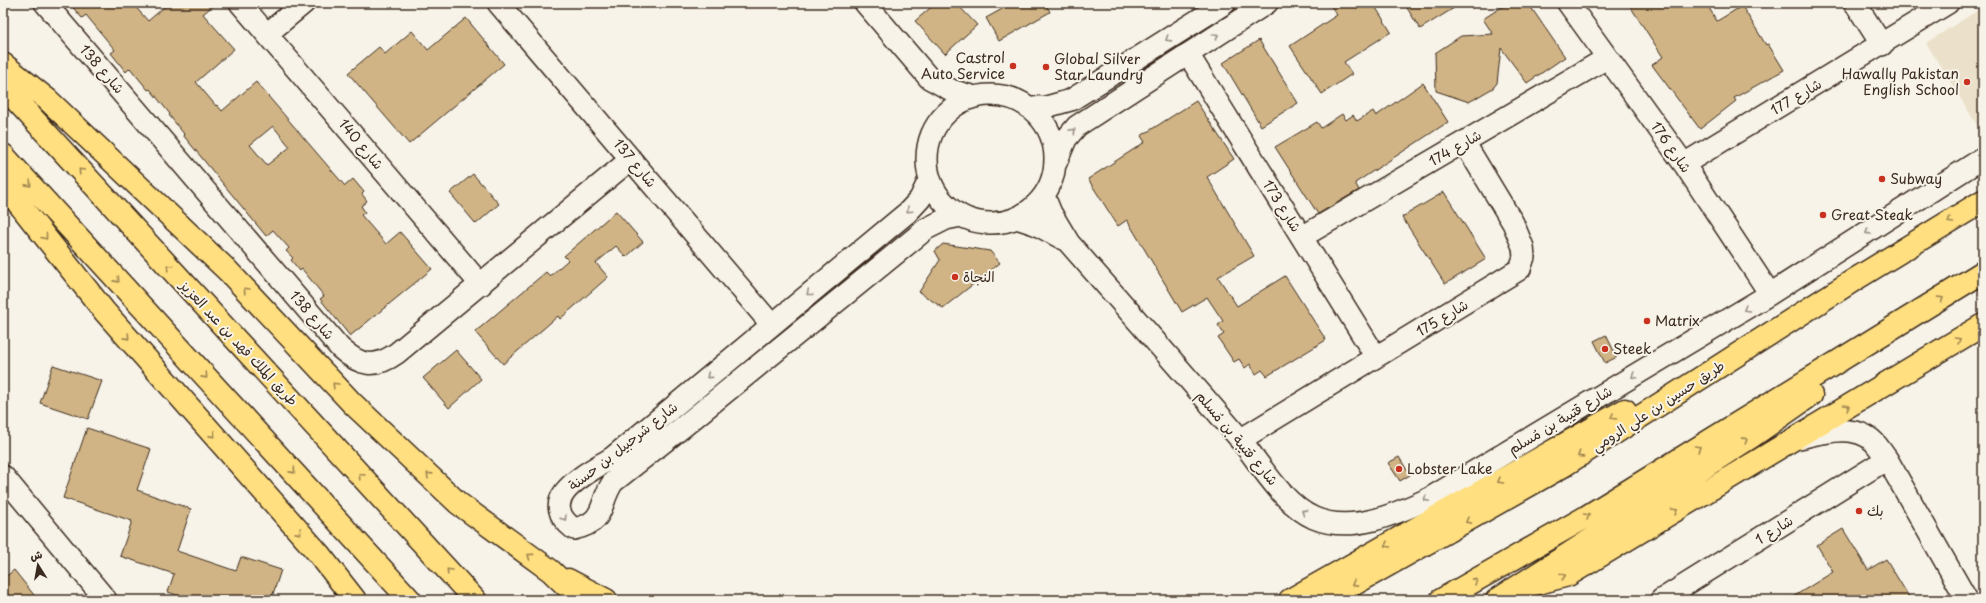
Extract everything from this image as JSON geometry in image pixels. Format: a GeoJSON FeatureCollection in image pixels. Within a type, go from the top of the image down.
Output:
{"type":"FeatureCollection","features":[{"type":"Feature","properties":{"kind":"highway"},"geometry":{"type":"LineString","coordinates":[[3,64],[48,100],[228,271],[352,403],[458,503],[551,571],[581,600]]}},
{"type":"Feature","properties":{"kind":"highway","name":"طريق الملك فهد بن عبد العزيز"},"geometry":{"type":"LineString","coordinates":[[3,86],[475,600]]}},
{"type":"Feature","properties":{"kind":"highway"},"geometry":{"type":"LineString","coordinates":[[3,155],[410,600]]}},
{"type":"Feature","properties":{"kind":"highway"},"geometry":{"type":"LineString","coordinates":[[3,184],[105,312],[319,554],[354,600]]}},
{"type":"Feature","properties":{"kind":"highway","name":"طريق حسين بن علي الرومي"},"geometry":{"type":"LineString","coordinates":[[1326,600],[1563,466],[1854,280],[1983,201]]}},
{"type":"Feature","properties":{"kind":"highway"},"geometry":{"type":"LineString","coordinates":[[1441,600],[1586,517],[1983,272]]}},
{"type":"Feature","properties":{"kind":"highway"},"geometry":{"type":"LineString","coordinates":[[1290,600],[1854,280]]}},
{"type":"Feature","properties":{"kind":"highway"},"geometry":{"type":"LineString","coordinates":[[1504,595],[1568,575],[1983,325]]}},
{"type":"Feature","properties":{"kind":"highway"},"geometry":{"type":"LineString","coordinates":[[1504,595],[1751,436],[1834,379],[1896,327]]}},
{"type":"Feature","properties":{"kind":"highway"},"geometry":{"type":"LineString","coordinates":[[551,571],[606,600]]}},
{"type":"Feature","properties":{"kind":"street","name":"شارع 138"},"geometry":{"type":"LineString","coordinates":[[45,3],[340,348],[356,361],[366,364],[373,364],[389,359],[481,285],[631,159]]}},
{"type":"Feature","properties":{"kind":"street","name":"شارع 140"},"geometry":{"type":"LineString","coordinates":[[240,3],[481,285]]}},
{"type":"Feature","properties":{"kind":"street"},"geometry":{"type":"LineString","coordinates":[[267,34],[304,3]]}},
{"type":"Feature","properties":{"kind":"street","name":"شارع 137"},"geometry":{"type":"LineString","coordinates":[[498,3],[771,324]]}},
{"type":"Feature","properties":{"kind":"street"},"geometry":{"type":"LineString","coordinates":[[865,3],[930,78],[951,90],[975,97]]}},
{"type":"Feature","properties":{"kind":"street"},"geometry":{"type":"LineString","coordinates":[[1028,107],[1046,107],[1071,100],[1225,3]]}},
{"type":"Feature","properties":{"kind":"street"},"geometry":{"type":"LineString","coordinates":[[1055,165],[1063,146],[1077,126],[1267,3]]}},
{"type":"Feature","properties":{"kind":"street","name":"شارع 176"},"geometry":{"type":"LineString","coordinates":[[1568,3],[1684,164],[1770,294]]}},
{"type":"Feature","properties":{"kind":"street"},"geometry":{"type":"LineString","coordinates":[[1855,3],[1882,45]]}},
{"type":"Feature","properties":{"kind":"street","name":"شارع 177"},"geometry":{"type":"LineString","coordinates":[[1684,164],[1882,45],[1948,3]]}},
{"type":"Feature","properties":{"kind":"street","name":"شارع 173"},"geometry":{"type":"LineString","coordinates":[[1188,54],[1376,357]]}},
{"type":"Feature","properties":{"kind":"street","name":"شارع 174"},"geometry":{"type":"LineString","coordinates":[[1302,237],[1607,58]]}},
{"type":"Feature","properties":{"kind":"street"},"geometry":{"type":"LineString","coordinates":[[930,78],[943,117]]}},
{"type":"Feature","properties":{"kind":"street"},"geometry":{"type":"LineString","coordinates":[[986,95],[1008,97],[1028,107],[1037,114],[1050,132],[1056,154],[1053,176],[1044,196],[1032,209],[1017,218],[994,223],[983,223],[961,216],[940,199],[930,178],[927,159],[928,144],[934,130],[943,117],[954,106],[975,97],[986,95]]}},
{"type":"Feature","properties":{"kind":"street","name":"شارع 175"},"geometry":{"type":"LineString","coordinates":[[1240,440],[1515,274],[1523,263],[1523,247],[1513,223],[1464,142]]}},
{"type":"Feature","properties":{"kind":"street","name":"شارع قتيبة بن مُسلم"},"geometry":{"type":"LineString","coordinates":[[1044,196],[1051,212],[1070,243],[1240,440],[1286,497],[1306,513],[1315,518],[1340,524],[1380,519],[1400,512],[1430,498],[1770,294],[1983,158]]}},
{"type":"Feature","properties":{"kind":"street","name":"شارع شرحبيل بن حسنة"},"geometry":{"type":"LineString","coordinates":[[930,178],[920,199],[908,212],[771,324],[613,457],[575,482],[565,491],[559,501],[560,512],[566,522],[574,529],[587,526],[597,517],[604,507],[606,492],[613,482],[926,229],[946,219],[961,216]]}},
{"type":"Feature","properties":{"kind":"street","name":"شارع قتيبة بن مُسلم"},"geometry":{"type":"LineString","coordinates":[[1017,218],[1053,232],[1070,243]]}},
{"type":"Feature","properties":{"kind":"street"},"geometry":{"type":"LineString","coordinates":[[1795,439],[1830,431],[1856,432],[1873,441],[1887,459],[1967,600]]}},
{"type":"Feature","properties":{"kind":"street","name":"شارع 1"},"geometry":{"type":"LineString","coordinates":[[1661,600],[1887,459]]}},
{"type":"Feature","properties":{"kind":"street"},"geometry":{"type":"LineString","coordinates":[[3,476],[106,600]]}},
{"type":"Feature","properties":{"kind":"shaded area","name":"Hawally Pakistan English School"},"geometry":{"type":"Polygon","coordinates":[[[1983,7],[1983,121],[1977,125],[1926,43],[1983,7]]]}},
{"type":"Feature","properties":{"kind":"building"},"geometry":{"type":"Polygon","coordinates":[[[69,3],[132,3],[148,21],[169,3],[216,3],[203,14],[234,49],[196,82],[222,111],[256,82],[345,186],[353,179],[364,192],[362,194],[367,201],[361,206],[365,212],[361,215],[386,244],[400,232],[432,269],[350,336],[320,299],[324,296],[302,269],[300,271],[291,260],[293,258],[286,251],[289,248],[273,230],[266,236],[183,135],[184,134],[169,115],[170,114],[150,89],[148,90],[130,68],[126,72],[111,53],[115,50],[86,15],[82,18],[69,3]],[[273,126],[250,145],[267,165],[290,147],[273,126]]]}},
{"type":"Feature","properties":{"kind":"building"},"geometry":{"type":"Polygon","coordinates":[[[936,3],[956,3],[977,25],[945,54],[915,21],[936,3]]]}},
{"type":"Feature","properties":{"kind":"building"},"geometry":{"type":"Polygon","coordinates":[[[1013,3],[1045,3],[1050,12],[999,41],[986,18],[1013,3]]]}},
{"type":"Feature","properties":{"kind":"building"},"geometry":{"type":"Polygon","coordinates":[[[1329,3],[1373,3],[1391,32],[1344,62],[1352,74],[1322,94],[1290,46],[1337,15],[1329,3]]]}},
{"type":"Feature","properties":{"kind":"building"},"geometry":{"type":"Polygon","coordinates":[[[1404,3],[1462,3],[1420,29],[1404,3]]]}},
{"type":"Feature","properties":{"kind":"building"},"geometry":{"type":"Polygon","coordinates":[[[1508,3],[1528,3],[1565,57],[1527,83],[1501,48],[1497,83],[1493,88],[1469,102],[1436,91],[1435,53],[1461,36],[1493,34],[1483,19],[1508,3]]]}},
{"type":"Feature","properties":{"kind":"building"},"geometry":{"type":"Polygon","coordinates":[[[1628,3],[1706,3],[1717,21],[1742,6],[1766,45],[1768,44],[1784,70],[1734,98],[1736,101],[1700,129],[1652,65],[1663,57],[1628,3]]]}},
{"type":"Feature","properties":{"kind":"building"},"geometry":{"type":"Polygon","coordinates":[[[466,18],[504,64],[409,144],[348,73],[379,47],[385,54],[412,31],[428,50],[466,18]]]}},
{"type":"Feature","properties":{"kind":"building"},"geometry":{"type":"Polygon","coordinates":[[[1259,40],[1298,103],[1261,126],[1223,63],[1259,40]]]}},
{"type":"Feature","properties":{"kind":"building"},"geometry":{"type":"Polygon","coordinates":[[[1423,83],[1448,122],[1355,183],[1359,190],[1318,214],[1275,147],[1317,122],[1321,128],[1342,114],[1346,120],[1353,115],[1357,121],[1373,111],[1376,116],[1423,83]]]}},
{"type":"Feature","properties":{"kind":"building"},"geometry":{"type":"Polygon","coordinates":[[[1196,101],[1234,159],[1207,177],[1254,256],[1218,277],[1237,306],[1285,276],[1326,340],[1267,376],[1262,370],[1256,374],[1250,364],[1245,368],[1239,359],[1234,362],[1218,338],[1224,334],[1218,325],[1223,321],[1207,297],[1182,312],[1127,220],[1118,226],[1088,179],[1145,142],[1141,136],[1196,101]]]}},
{"type":"Feature","properties":{"kind":"building"},"geometry":{"type":"Polygon","coordinates":[[[473,174],[499,204],[476,224],[450,193],[473,174]]]}},
{"type":"Feature","properties":{"kind":"building"},"geometry":{"type":"Polygon","coordinates":[[[1444,192],[1486,259],[1445,284],[1402,217],[1444,192]]]}},
{"type":"Feature","properties":{"kind":"building"},"geometry":{"type":"Polygon","coordinates":[[[616,211],[643,242],[626,257],[616,246],[596,263],[608,277],[560,319],[558,316],[503,364],[475,332],[546,272],[550,276],[568,260],[564,256],[616,211]]]}},
{"type":"Feature","properties":{"kind":"building","name":"النجاة"},"geometry":{"type":"Polygon","coordinates":[[[943,244],[990,251],[1000,263],[943,308],[919,292],[940,260],[935,251],[943,244]]]}},
{"type":"Feature","properties":{"kind":"building","name":"Steek"},"geometry":{"type":"Polygon","coordinates":[[[1606,335],[1617,357],[1605,363],[1594,341],[1606,335]]]}},
{"type":"Feature","properties":{"kind":"building"},"geometry":{"type":"Polygon","coordinates":[[[456,350],[481,379],[449,408],[423,378],[456,350]]]}},
{"type":"Feature","properties":{"kind":"building"},"geometry":{"type":"Polygon","coordinates":[[[53,365],[102,381],[88,419],[40,403],[53,365]]]}},
{"type":"Feature","properties":{"kind":"building"},"geometry":{"type":"Polygon","coordinates":[[[87,428],[151,449],[137,490],[191,509],[177,551],[236,571],[241,557],[281,570],[271,600],[190,600],[168,592],[174,574],[120,556],[132,521],[63,498],[87,428]]]}},
{"type":"Feature","properties":{"kind":"building","name":"Lobster Lake"},"geometry":{"type":"Polygon","coordinates":[[[1399,457],[1410,475],[1400,481],[1388,463],[1399,457]]]}},
{"type":"Feature","properties":{"kind":"building"},"geometry":{"type":"Polygon","coordinates":[[[1843,529],[1868,570],[1886,559],[1911,600],[1788,600],[1833,572],[1817,545],[1843,529]]]}},
{"type":"Feature","properties":{"kind":"building"},"geometry":{"type":"Polygon","coordinates":[[[14,570],[38,600],[3,600],[3,579],[14,570]]]}},
{"type":"Feature","properties":{"kind":"place","name":"Castrol Auto Service"},"geometry":{"type":"Point","coordinates":[1013,66]}},
{"type":"Feature","properties":{"kind":"place","name":"Global Silver Star Laundry"},"geometry":{"type":"Point","coordinates":[1046,67]}},
{"type":"Feature","properties":{"kind":"place","name":"Hawally Pakistan English School"},"geometry":{"type":"Point","coordinates":[1967,82]}},
{"type":"Feature","properties":{"kind":"place","name":"Subway"},"geometry":{"type":"Point","coordinates":[1882,179]}},
{"type":"Feature","properties":{"kind":"place","name":"Great Steak"},"geometry":{"type":"Point","coordinates":[1823,215]}},
{"type":"Feature","properties":{"kind":"place","name":"النجاة"},"geometry":{"type":"Point","coordinates":[955,277]}},
{"type":"Feature","properties":{"kind":"place","name":"Matrix"},"geometry":{"type":"Point","coordinates":[1647,321]}},
{"type":"Feature","properties":{"kind":"place","name":"Steek"},"geometry":{"type":"Point","coordinates":[1605,349]}},
{"type":"Feature","properties":{"kind":"place","name":"Lobster Lake"},"geometry":{"type":"Point","coordinates":[1399,469]}},
{"type":"Feature","properties":{"kind":"place","name":"بك"},"geometry":{"type":"Point","coordinates":[1859,511]}}]}
